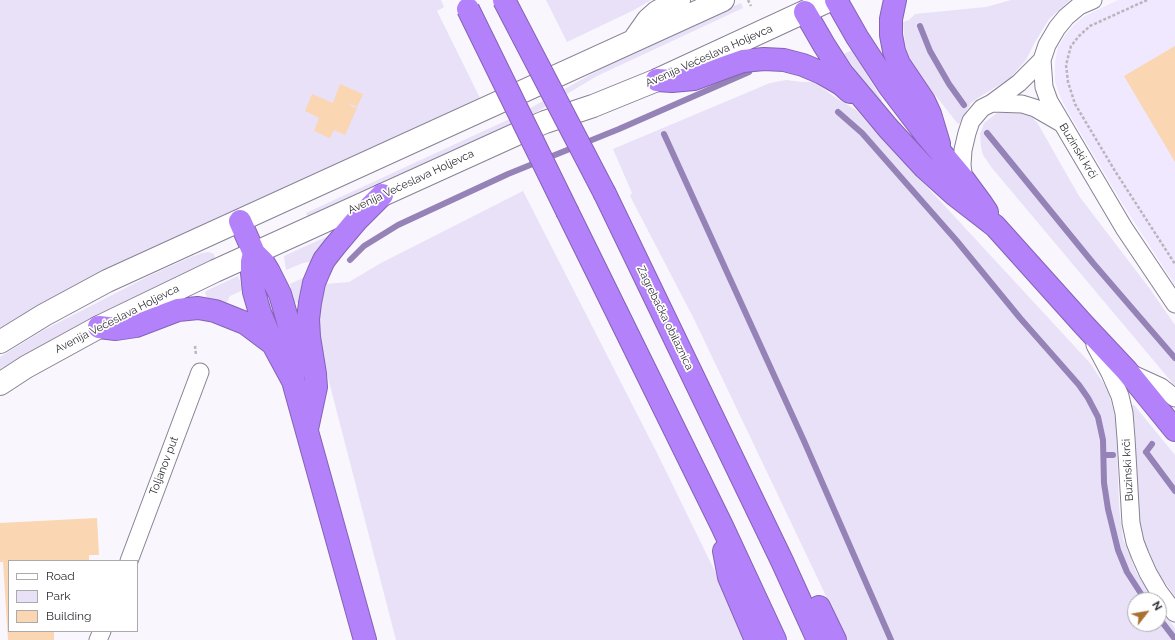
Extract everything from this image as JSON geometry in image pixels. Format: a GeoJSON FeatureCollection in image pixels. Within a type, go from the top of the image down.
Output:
{"type":"FeatureCollection","features":[{"type":"Feature","properties":{"kind":"highway","name":"Zagrebačka obilaznica"},"geometry":{"type":"LineString","coordinates":[[504,0],[605,194],[782,561],[818,640]]}},
{"type":"Feature","properties":{"kind":"highway"},"geometry":{"type":"LineString","coordinates":[[836,0],[857,37],[889,86],[981,202],[995,226]]}},
{"type":"Feature","properties":{"kind":"highway"},"geometry":{"type":"LineString","coordinates":[[895,0],[891,19],[891,35],[894,51],[899,64],[924,102],[930,114],[942,153]]}},
{"type":"Feature","properties":{"kind":"highway"},"geometry":{"type":"LineString","coordinates":[[465,5],[722,526],[775,640]]}},
{"type":"Feature","properties":{"kind":"highway"},"geometry":{"type":"LineString","coordinates":[[802,6],[842,73],[870,108],[924,167],[955,195],[995,226],[1127,371],[1175,430]]}},
{"type":"Feature","properties":{"kind":"highway"},"geometry":{"type":"LineString","coordinates":[[657,80],[672,81],[694,79],[743,61],[764,59],[784,60],[803,65],[822,73],[841,84],[870,108]]}},
{"type":"Feature","properties":{"kind":"highway"},"geometry":{"type":"LineString","coordinates":[[306,430],[316,387],[308,319],[314,283],[324,260],[357,220],[382,195]]}},
{"type":"Feature","properties":{"kind":"highway"},"geometry":{"type":"LineString","coordinates":[[240,221],[254,253],[263,262],[280,294],[289,325],[292,344],[293,381]]}},
{"type":"Feature","properties":{"kind":"highway"},"geometry":{"type":"LineString","coordinates":[[254,253],[252,273],[254,292],[260,313],[273,344],[293,381],[365,640]]}},
{"type":"Feature","properties":{"kind":"highway"},"geometry":{"type":"LineString","coordinates":[[99,327],[116,329],[136,326],[178,310],[198,308],[215,311],[245,323],[273,344]]}},
{"type":"Feature","properties":{"kind":"highway"},"geometry":{"type":"LineString","coordinates":[[722,526],[724,552],[729,577],[756,640]]}},
{"type":"Feature","properties":{"kind":"highway"},"geometry":{"type":"LineString","coordinates":[[782,561],[814,596],[835,640]]}},
{"type":"Feature","properties":{"kind":"main road"},"geometry":{"type":"LineString","coordinates":[[635,40],[648,20],[657,12],[679,0]]}},
{"type":"Feature","properties":{"kind":"main road"},"geometry":{"type":"LineString","coordinates":[[0,342],[44,315],[108,282],[723,0]]}},
{"type":"Feature","properties":{"kind":"main road","name":"Avenija Većeslava Holjevca"},"geometry":{"type":"LineString","coordinates":[[0,384],[26,367],[99,327],[168,292],[519,133],[545,122],[593,106],[657,80],[802,6],[830,0]]}},
{"type":"Feature","properties":{"kind":"street","name":"Buzinski krči"},"geometry":{"type":"LineString","coordinates":[[1093,0],[1079,6],[1066,17],[1046,45],[1042,60],[1044,87],[1049,102],[1124,228],[1175,304]]}},
{"type":"Feature","properties":{"kind":"street"},"geometry":{"type":"LineString","coordinates":[[964,180],[962,165],[963,150],[971,121],[982,108],[1018,83],[1042,60]]}},
{"type":"Feature","properties":{"kind":"street"},"geometry":{"type":"LineString","coordinates":[[992,102],[1022,104],[1035,108],[1062,124]]}},
{"type":"Feature","properties":{"kind":"street","name":"Buzinski krči"},"geometry":{"type":"LineString","coordinates":[[1083,324],[1110,373],[1120,396],[1124,413],[1131,523],[1135,542],[1148,573],[1159,592],[1175,613]]}},
{"type":"Feature","properties":{"kind":"street"},"geometry":{"type":"LineString","coordinates":[[1127,371],[1161,387],[1175,398]]}},
{"type":"Feature","properties":{"kind":"street","name":"Toljanov put"},"geometry":{"type":"LineString","coordinates":[[129,560],[200,372]]}},
{"type":"Feature","properties":{"kind":"path"},"geometry":{"type":"LineString","coordinates":[[748,0],[751,6]]}},
{"type":"Feature","properties":{"kind":"path"},"geometry":{"type":"LineString","coordinates":[[1148,0],[1090,26],[1071,46],[1066,65],[1068,82],[1075,104],[1150,228],[1175,264]]}},
{"type":"Feature","properties":{"kind":"shaded area"},"geometry":{"type":"Polygon","coordinates":[[[1118,0],[1175,0],[1175,285],[1122,203],[1067,110],[1055,81],[1055,63],[1058,47],[1067,33],[1085,16],[1118,0]]]}},
{"type":"Feature","properties":{"kind":"green space"},"geometry":{"type":"Polygon","coordinates":[[[0,0],[441,0],[444,7],[437,11],[480,98],[438,120],[357,157],[353,156],[313,175],[0,331],[0,0]]]}},
{"type":"Feature","properties":{"kind":"green space"},"geometry":{"type":"Polygon","coordinates":[[[546,0],[651,0],[634,10],[567,42],[546,0]]]}},
{"type":"Feature","properties":{"kind":"green space"},"geometry":{"type":"Polygon","coordinates":[[[1011,0],[1070,0],[1049,19],[1026,60],[1009,79],[971,103],[958,124],[921,77],[909,58],[905,43],[903,22],[909,20],[915,14],[986,7],[1011,0]]]}},
{"type":"Feature","properties":{"kind":"green space"},"geometry":{"type":"Polygon","coordinates":[[[741,3],[743,8],[597,76],[535,113],[308,218],[306,213],[516,116],[617,60],[741,3]]]}},
{"type":"Feature","properties":{"kind":"green space"},"geometry":{"type":"Polygon","coordinates":[[[852,50],[882,100],[879,104],[844,54],[852,50]]]}},
{"type":"Feature","properties":{"kind":"green space"},"geometry":{"type":"Polygon","coordinates":[[[786,80],[815,82],[833,96],[856,110],[1090,363],[1108,390],[1116,421],[1119,507],[1123,539],[1137,574],[1149,592],[1127,592],[1127,632],[1167,632],[1167,618],[1175,628],[1175,640],[847,640],[694,319],[630,196],[632,193],[613,149],[770,83],[786,80]]]}},
{"type":"Feature","properties":{"kind":"green space"},"geometry":{"type":"Polygon","coordinates":[[[1020,111],[1032,117],[1038,124],[1079,196],[1150,289],[1175,325],[1175,386],[992,168],[983,155],[980,134],[984,123],[997,113],[1020,111]]]}},
{"type":"Feature","properties":{"kind":"green space"},"geometry":{"type":"Polygon","coordinates":[[[523,191],[658,455],[726,594],[745,640],[396,640],[319,343],[320,314],[325,284],[349,282],[381,263],[523,191]]]}},
{"type":"Feature","properties":{"kind":"green space"},"geometry":{"type":"Polygon","coordinates":[[[326,237],[328,238],[315,263],[303,263],[286,270],[284,257],[286,255],[326,237]]]}},
{"type":"Feature","properties":{"kind":"green space"},"geometry":{"type":"Polygon","coordinates":[[[209,252],[214,254],[215,259],[93,317],[56,337],[0,371],[0,357],[44,330],[151,275],[191,257],[209,252]]]}},
{"type":"Feature","properties":{"kind":"green space"},"geometry":{"type":"Polygon","coordinates":[[[238,276],[243,290],[230,296],[226,304],[206,296],[205,292],[208,290],[238,276]]]}},
{"type":"Feature","properties":{"kind":"green space"},"geometry":{"type":"Polygon","coordinates":[[[307,276],[299,302],[295,303],[290,284],[307,276]]]}},
{"type":"Feature","properties":{"kind":"green space"},"geometry":{"type":"Polygon","coordinates":[[[1131,405],[1134,405],[1175,455],[1175,596],[1151,561],[1143,542],[1138,520],[1135,428],[1131,405]]]}},
{"type":"Feature","properties":{"kind":"building"},"geometry":{"type":"Polygon","coordinates":[[[1175,46],[1175,162],[1124,76],[1175,46]]]}},
{"type":"Feature","properties":{"kind":"building"},"geometry":{"type":"Polygon","coordinates":[[[340,84],[363,94],[357,107],[351,104],[350,106],[357,108],[345,135],[334,130],[330,138],[314,131],[319,118],[305,111],[312,94],[333,103],[340,84]]]}},
{"type":"Feature","properties":{"kind":"building"},"geometry":{"type":"Polygon","coordinates":[[[97,518],[99,555],[89,555],[89,560],[8,560],[8,632],[54,632],[54,640],[8,640],[3,562],[0,562],[0,523],[97,518]]]}},
{"type":"Feature","properties":{"kind":"waterway"},"geometry":{"type":"LineString","coordinates":[[920,26],[930,51],[949,84],[964,105]]}},
{"type":"Feature","properties":{"kind":"waterway"},"geometry":{"type":"LineString","coordinates":[[350,260],[364,246],[398,225],[508,174],[619,129],[749,72]]}},
{"type":"Feature","properties":{"kind":"waterway"},"geometry":{"type":"LineString","coordinates":[[838,112],[862,133],[956,240],[1020,318],[1079,385],[1088,398],[1098,417],[1103,440],[1104,483],[1108,509],[1118,550],[1127,572],[1140,592]]}},
{"type":"Feature","properties":{"kind":"waterway"},"geometry":{"type":"LineString","coordinates":[[987,133],[1093,263],[1175,358]]}},
{"type":"Feature","properties":{"kind":"waterway"},"geometry":{"type":"LineString","coordinates":[[664,134],[804,441],[891,640]]}},
{"type":"Feature","properties":{"kind":"waterway"},"geometry":{"type":"LineString","coordinates":[[1146,452],[1152,444]]}},
{"type":"Feature","properties":{"kind":"waterway"},"geometry":{"type":"LineString","coordinates":[[1146,452],[1175,491]]}},
{"type":"Feature","properties":{"kind":"waterway"},"geometry":{"type":"LineString","coordinates":[[1104,455],[1113,455]]}},
{"type":"Feature","properties":{"kind":"waterway"},"geometry":{"type":"LineString","coordinates":[[1167,628],[1175,639]]}}]}
